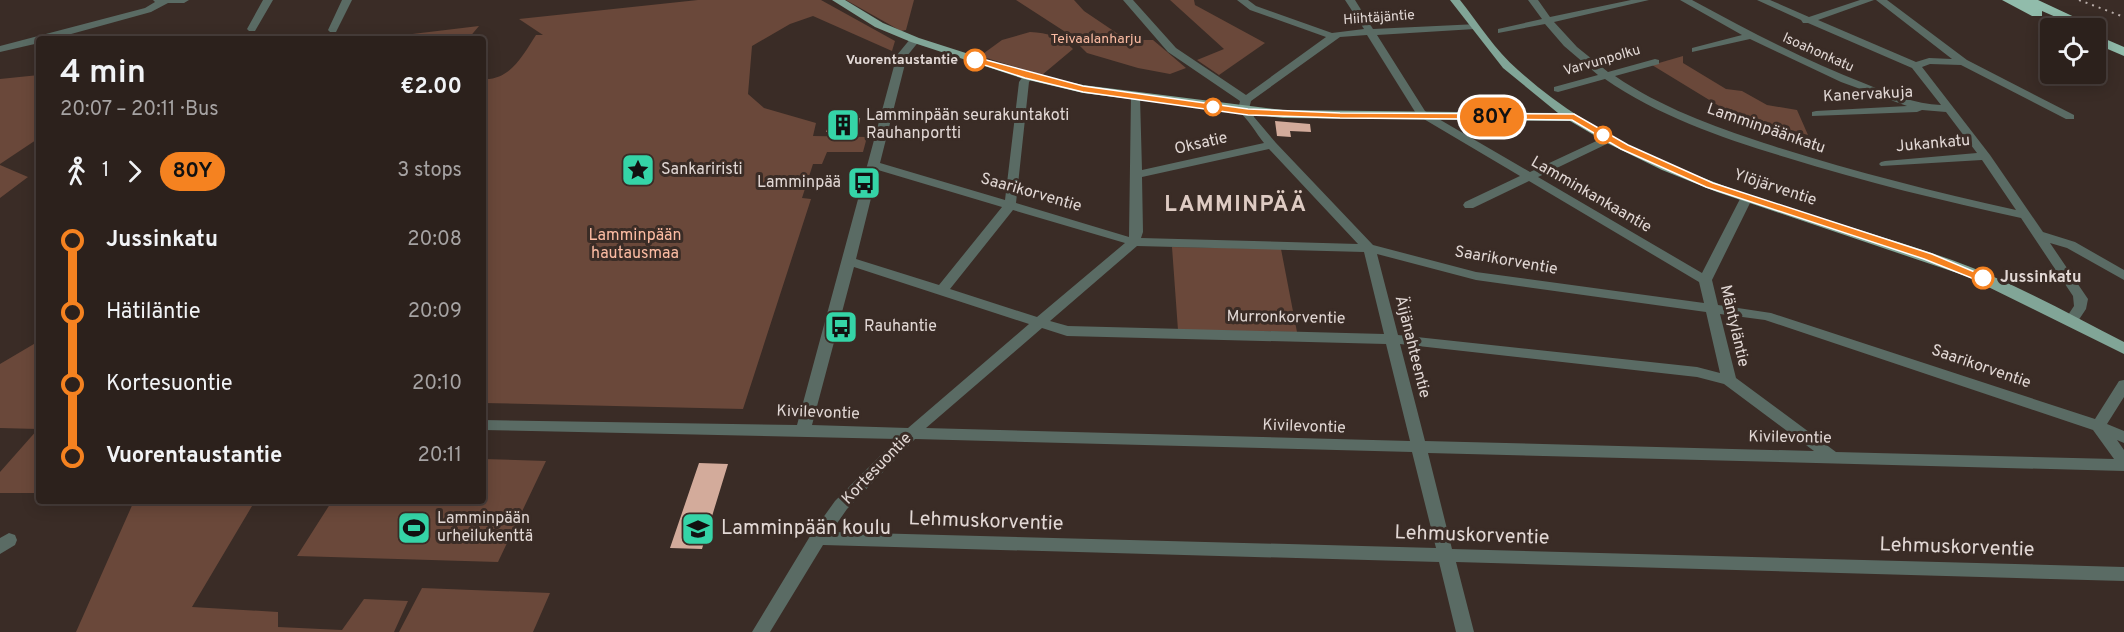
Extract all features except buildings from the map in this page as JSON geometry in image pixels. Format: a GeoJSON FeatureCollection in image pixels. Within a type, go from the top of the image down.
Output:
{"type":"FeatureCollection","features":[{"type":"Feature","properties":{"kind":"highway"},"geometry":{"type":"LineString","coordinates":[[2008,0],[2049,18]]}},
{"type":"Feature","properties":{"kind":"highway"},"geometry":{"type":"LineString","coordinates":[[2028,0],[2068,18]]}},
{"type":"Feature","properties":{"kind":"highway"},"geometry":{"type":"LineString","coordinates":[[2106,35],[2124,43]]}},
{"type":"Feature","properties":{"kind":"highway"},"geometry":{"type":"LineString","coordinates":[[2106,44],[2124,52]]}},
{"type":"Feature","properties":{"kind":"main road"},"geometry":{"type":"LineString","coordinates":[[837,0],[879,25],[915,40],[1028,76],[1083,89],[1135,97],[1246,108],[1426,117],[1574,117]]}},
{"type":"Feature","properties":{"kind":"main road","name":"Ylöjärventie"},"geometry":{"type":"LineString","coordinates":[[1455,0],[1513,72],[1574,117],[1609,139],[1668,167],[1746,198],[1956,267],[2071,321],[2124,349]]}},
{"type":"Feature","properties":{"kind":"street"},"geometry":{"type":"LineString","coordinates":[[52,36],[148,10],[162,1],[184,0]]}},
{"type":"Feature","properties":{"kind":"street"},"geometry":{"type":"LineString","coordinates":[[252,29],[268,0]]}},
{"type":"Feature","properties":{"kind":"street"},"geometry":{"type":"LineString","coordinates":[[333,30],[348,0]]}},
{"type":"Feature","properties":{"kind":"street","name":"Äijänahteentie"},"geometry":{"type":"LineString","coordinates":[[1128,0],[1172,50],[1246,108],[1249,118],[1272,145],[1369,248],[1465,632]]}},
{"type":"Feature","properties":{"kind":"street"},"geometry":{"type":"LineString","coordinates":[[1242,0],[1253,8],[1332,36]]}},
{"type":"Feature","properties":{"kind":"street","name":"Lamminkankaantie"},"geometry":{"type":"LineString","coordinates":[[1350,0],[1421,113],[1426,117],[1705,280]]}},
{"type":"Feature","properties":{"kind":"street","name":"Lamminpäänkatu"},"geometry":{"type":"LineString","coordinates":[[1533,0],[1573,50],[1607,76],[1651,102],[1751,143],[1872,180],[2027,216]]}},
{"type":"Feature","properties":{"kind":"street"},"geometry":{"type":"LineString","coordinates":[[1501,32],[1644,0]]}},
{"type":"Feature","properties":{"kind":"street","name":"Isoahonkatu"},"geometry":{"type":"LineString","coordinates":[[1685,0],[1749,36],[1827,73],[1922,109],[1947,109]]}},
{"type":"Feature","properties":{"kind":"street"},"geometry":{"type":"LineString","coordinates":[[1762,0],[1806,21],[1916,66],[1985,156],[2081,298],[2078,314],[2071,321]]}},
{"type":"Feature","properties":{"kind":"street"},"geometry":{"type":"LineString","coordinates":[[1806,21],[1869,0]]}},
{"type":"Feature","properties":{"kind":"street"},"geometry":{"type":"LineString","coordinates":[[1881,0],[1963,62],[2070,117]]}},
{"type":"Feature","properties":{"kind":"street","name":"Hiihtäjäntie"},"geometry":{"type":"LineString","coordinates":[[1246,108],[1332,36],[1475,26]]}},
{"type":"Feature","properties":{"kind":"street"},"geometry":{"type":"LineString","coordinates":[[1696,50],[1749,36]]}},
{"type":"Feature","properties":{"kind":"street"},"geometry":{"type":"LineString","coordinates":[[0,49],[36,40]]}},
{"type":"Feature","properties":{"kind":"street"},"geometry":{"type":"LineString","coordinates":[[803,431],[875,165],[902,55],[915,40]]}},
{"type":"Feature","properties":{"kind":"street"},"geometry":{"type":"LineString","coordinates":[[1916,66],[1926,61],[1963,62]]}},
{"type":"Feature","properties":{"kind":"street","name":"Varvunpolku"},"geometry":{"type":"LineString","coordinates":[[1558,89],[1655,62]]}},
{"type":"Feature","properties":{"kind":"street"},"geometry":{"type":"LineString","coordinates":[[941,291],[1010,205],[1020,105],[1024,82],[1028,76]]}},
{"type":"Feature","properties":{"kind":"street"},"geometry":{"type":"LineString","coordinates":[[1134,242],[1137,233],[1135,97]]}},
{"type":"Feature","properties":{"kind":"street","name":"Kanervakuja"},"geometry":{"type":"LineString","coordinates":[[1816,114],[1922,109]]}},
{"type":"Feature","properties":{"kind":"street"},"geometry":{"type":"LineString","coordinates":[[1469,205],[1609,139]]}},
{"type":"Feature","properties":{"kind":"street","name":"Oksatie"},"geometry":{"type":"LineString","coordinates":[[1137,175],[1272,145]]}},
{"type":"Feature","properties":{"kind":"street","name":"Jukankatu"},"geometry":{"type":"LineString","coordinates":[[1884,164],[1985,156]]}},
{"type":"Feature","properties":{"kind":"street","name":"Saarikorventie"},"geometry":{"type":"LineString","coordinates":[[875,165],[1134,242],[1369,248],[1476,276],[1775,319],[2098,426],[2124,437]]}},
{"type":"Feature","properties":{"kind":"street","name":"Mäntyläntie"},"geometry":{"type":"LineString","coordinates":[[1746,198],[1705,280],[1729,380],[1831,456]]}},
{"type":"Feature","properties":{"kind":"street"},"geometry":{"type":"LineString","coordinates":[[2039,235],[2072,245],[2124,276]]}},
{"type":"Feature","properties":{"kind":"street","name":"Kortesuontie"},"geometry":{"type":"LineString","coordinates":[[762,632],[818,538],[841,505],[910,434],[1134,242]]}},
{"type":"Feature","properties":{"kind":"street","name":"Murronkorventie"},"geometry":{"type":"LineString","coordinates":[[849,261],[1037,323],[1080,332],[1393,339],[1697,372],[1729,380]]}},
{"type":"Feature","properties":{"kind":"street"},"geometry":{"type":"LineString","coordinates":[[2124,385],[2098,426],[2124,463]]}},
{"type":"Feature","properties":{"kind":"street","name":"Kivilevontie"},"geometry":{"type":"LineString","coordinates":[[486,425],[2124,463]]}},
{"type":"Feature","properties":{"kind":"street","name":"Lehmuskorventie"},"geometry":{"type":"LineString","coordinates":[[818,538],[2124,574]]}},
{"type":"Feature","properties":{"kind":"green space","name":"Lamminpään hautausmaa"},"geometry":{"type":"Polygon","coordinates":[[[698,0],[821,0],[895,41],[892,51],[813,16],[790,24],[752,46],[748,94],[764,108],[816,123],[813,136],[867,137],[863,152],[827,152],[822,164],[813,164],[802,198],[811,199],[743,409],[486,403],[486,79],[501,76],[508,71],[521,58],[536,35],[543,35],[519,19],[698,0]]]}},
{"type":"Feature","properties":{"kind":"green space"},"geometry":{"type":"Polygon","coordinates":[[[846,0],[914,0],[906,30],[901,31],[846,0]]]}},
{"type":"Feature","properties":{"kind":"green space","name":"Teivaalanharju"},"geometry":{"type":"Polygon","coordinates":[[[1016,0],[1074,0],[1084,11],[1127,40],[1153,40],[1186,68],[1170,74],[1138,68],[1087,53],[1067,33],[1016,0]]]}},
{"type":"Feature","properties":{"kind":"green space","name":"Teivaalanharju"},"geometry":{"type":"Polygon","coordinates":[[[1170,0],[1194,0],[1195,5],[1265,43],[1219,75],[1197,60],[1224,49],[1170,0]]]}},
{"type":"Feature","properties":{"kind":"green space"},"geometry":{"type":"Polygon","coordinates":[[[479,26],[471,36],[404,35],[479,26]]]}},
{"type":"Feature","properties":{"kind":"green space"},"geometry":{"type":"Polygon","coordinates":[[[1030,32],[1053,36],[1073,49],[1042,75],[980,56],[1002,40],[1030,32]]]}},
{"type":"Feature","properties":{"kind":"green space"},"geometry":{"type":"Polygon","coordinates":[[[1683,56],[1683,63],[1726,89],[1742,91],[1767,105],[1797,110],[1808,135],[1729,112],[1652,65],[1683,56]]]}},
{"type":"Feature","properties":{"kind":"green space"},"geometry":{"type":"Polygon","coordinates":[[[36,75],[36,140],[0,164],[0,79],[36,75]]]}},
{"type":"Feature","properties":{"kind":"green space"},"geometry":{"type":"Polygon","coordinates":[[[0,165],[28,177],[0,198],[0,165]]]}},
{"type":"Feature","properties":{"kind":"green space"},"geometry":{"type":"Polygon","coordinates":[[[1172,247],[1281,249],[1297,332],[1178,330],[1172,247]]]}},
{"type":"Feature","properties":{"kind":"green space"},"geometry":{"type":"Polygon","coordinates":[[[36,343],[36,429],[0,428],[0,364],[36,343]]]}},
{"type":"Feature","properties":{"kind":"green space"},"geometry":{"type":"Polygon","coordinates":[[[36,431],[36,493],[0,493],[0,472],[36,431]]]}},
{"type":"Feature","properties":{"kind":"green space","name":"Lamminpään urheilukenttä"},"geometry":{"type":"Polygon","coordinates":[[[486,459],[546,461],[498,562],[297,556],[330,504],[486,504],[486,459]]]}},
{"type":"Feature","properties":{"kind":"green space"},"geometry":{"type":"Polygon","coordinates":[[[133,504],[253,504],[192,607],[278,612],[278,627],[342,630],[364,599],[408,601],[394,632],[76,632],[133,504]]]}},
{"type":"Feature","properties":{"kind":"green space"},"geometry":{"type":"Polygon","coordinates":[[[422,588],[550,593],[533,632],[399,632],[422,588]]]}},
{"type":"Feature","properties":{"kind":"railway"},"geometry":{"type":"LineString","coordinates":[[2079,0],[2124,17]]}},
{"type":"Feature","properties":{"kind":"bus line","name":"80Y"},"geometry":{"type":"LineString","coordinates":[[975,60],[1083,89],[1248,112],[1340,116],[1574,117],[1624,147],[1710,185],[1928,257],[1983,278]]}},
{"type":"Feature","properties":{"kind":"place","name":"Vuorentaustantie"},"geometry":{"type":"Point","coordinates":[975,60]}},
{"type":"Feature","properties":{"kind":"place","name":"Lamminpään seurakuntakoti Rauhanportti"},"geometry":{"type":"Point","coordinates":[843,125]}},
{"type":"Feature","properties":{"kind":"place","name":"Sankariristi"},"geometry":{"type":"Point","coordinates":[638,170]}},
{"type":"Feature","properties":{"kind":"place","name":"Lamminpää"},"geometry":{"type":"Point","coordinates":[864,183]}},
{"type":"Feature","properties":{"kind":"place","name":"Jussinkatu"},"geometry":{"type":"Point","coordinates":[1983,278]}},
{"type":"Feature","properties":{"kind":"place","name":"Rauhantie"},"geometry":{"type":"Point","coordinates":[841,327]}},
{"type":"Feature","properties":{"kind":"place","name":"Lamminpään urheilukenttä"},"geometry":{"type":"Point","coordinates":[414,528]}},
{"type":"Feature","properties":{"kind":"place","name":"Lamminpään koulu"},"geometry":{"type":"Point","coordinates":[698,529]}},
{"type":"Feature","properties":{"kind":"district","name":"LAMMINPÄÄ"},"geometry":{"type":"Point","coordinates":[1236,205]}}]}
